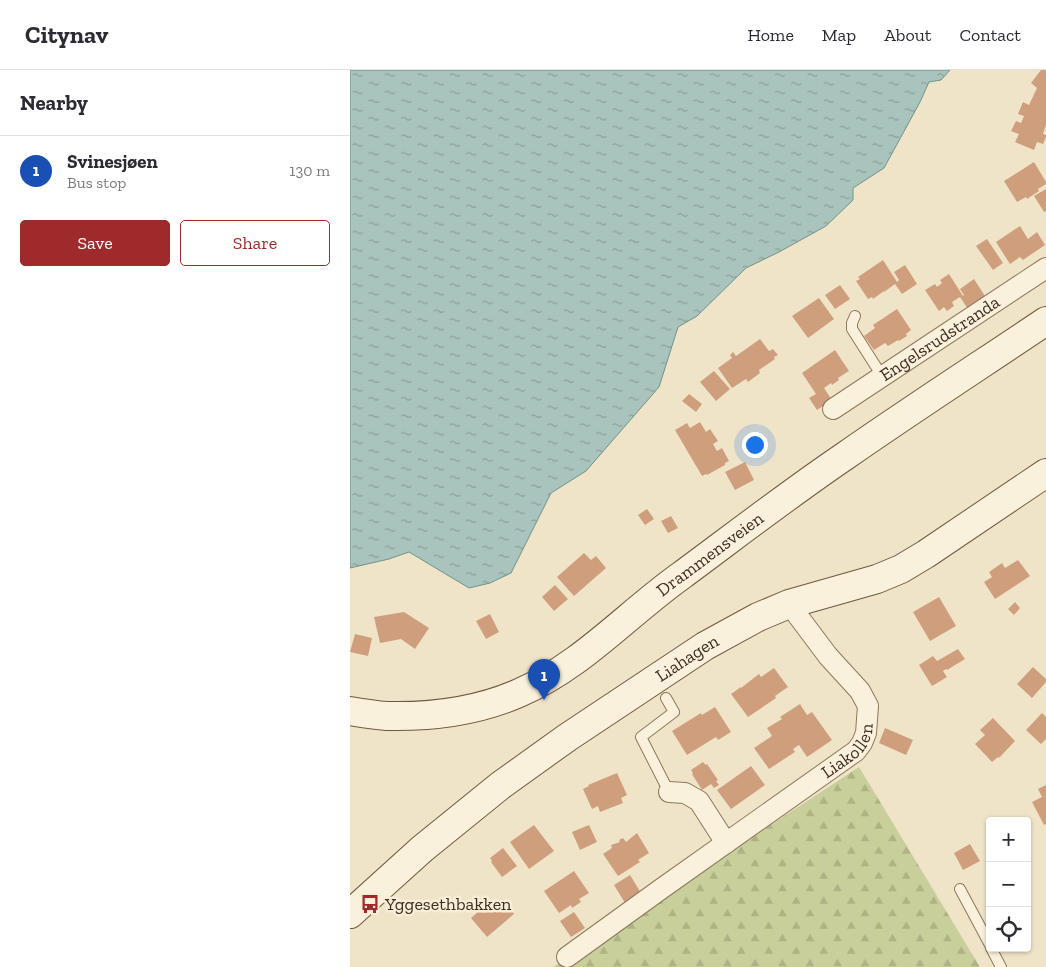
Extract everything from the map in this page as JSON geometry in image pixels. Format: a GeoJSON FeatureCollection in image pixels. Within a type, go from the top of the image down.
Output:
{"type":"FeatureCollection","features":[{"type":"Feature","properties":{"kind":"main road","name":"Drammensveien"},"geometry":{"type":"LineString","coordinates":[[350,711],[385,716],[426,716],[470,709],[492,703],[542,682],[576,661],[666,586],[843,457],[1046,321]]}},
{"type":"Feature","properties":{"kind":"main road","name":"Liahagen"},"geometry":{"type":"LineString","coordinates":[[354,904],[501,785],[705,646],[758,617],[788,604],[846,589],[901,569],[1046,473]]}},
{"type":"Feature","properties":{"kind":"street","name":"Engelsrudstranda"},"geometry":{"type":"LineString","coordinates":[[833,409],[1046,268]]}},
{"type":"Feature","properties":{"kind":"street","name":"Liakollen"},"geometry":{"type":"LineString","coordinates":[[567,957],[856,751],[862,743],[866,733],[868,706],[860,691],[828,656],[788,604]]}},
{"type":"Feature","properties":{"kind":"street"},"geometry":{"type":"LineString","coordinates":[[669,792],[686,793],[698,801],[726,843]]}},
{"type":"Feature","properties":{"kind":"lane"},"geometry":{"type":"LineString","coordinates":[[854,316],[852,330],[882,376]]}},
{"type":"Feature","properties":{"kind":"lane"},"geometry":{"type":"LineString","coordinates":[[666,698],[674,712],[641,737],[669,792]]}},
{"type":"Feature","properties":{"kind":"lane"},"geometry":{"type":"LineString","coordinates":[[960,889],[986,938]]}},
{"type":"Feature","properties":{"kind":"lane"},"geometry":{"type":"LineString","coordinates":[[994,952],[1001,967]]}},
{"type":"Feature","properties":{"kind":"green space"},"geometry":{"type":"Polygon","coordinates":[[[859,767],[980,967],[553,967],[859,767]]]}},
{"type":"Feature","properties":{"kind":"water"},"geometry":{"type":"Polygon","coordinates":[[[350,70],[950,70],[941,80],[929,82],[884,168],[853,188],[853,200],[826,226],[746,268],[697,316],[678,327],[659,387],[586,471],[551,493],[511,573],[490,583],[469,588],[409,552],[389,559],[350,568],[350,70]]]}},
{"type":"Feature","properties":{"kind":"building"},"geometry":{"type":"Polygon","coordinates":[[[1041,70],[1046,70],[1046,125],[1043,134],[1046,137],[1043,144],[1037,142],[1034,150],[1015,142],[1019,134],[1011,131],[1016,121],[1021,123],[1024,116],[1018,114],[1023,102],[1029,105],[1037,88],[1031,83],[1041,70]]]}},
{"type":"Feature","properties":{"kind":"building"},"geometry":{"type":"Polygon","coordinates":[[[1034,162],[1046,184],[1027,199],[1026,197],[1017,202],[1004,181],[1034,162]]]}},
{"type":"Feature","properties":{"kind":"building"},"geometry":{"type":"Polygon","coordinates":[[[1046,189],[1046,211],[1044,212],[1034,196],[1046,189]]]}},
{"type":"Feature","properties":{"kind":"building"},"geometry":{"type":"Polygon","coordinates":[[[1020,226],[1028,239],[1037,232],[1045,245],[1023,260],[1020,257],[1010,264],[996,242],[1020,226]]]}},
{"type":"Feature","properties":{"kind":"building"},"geometry":{"type":"Polygon","coordinates":[[[987,239],[1003,263],[993,270],[976,246],[987,239]]]}},
{"type":"Feature","properties":{"kind":"building"},"geometry":{"type":"Polygon","coordinates":[[[883,260],[897,282],[899,280],[894,272],[905,265],[917,284],[902,294],[895,284],[873,299],[872,297],[868,299],[856,281],[860,279],[858,277],[883,260]]]}},
{"type":"Feature","properties":{"kind":"building"},"geometry":{"type":"Polygon","coordinates":[[[949,274],[963,296],[960,289],[974,279],[985,296],[968,309],[960,297],[952,302],[954,306],[947,311],[944,307],[939,311],[925,290],[935,284],[937,287],[942,283],[940,280],[949,274]]]}},
{"type":"Feature","properties":{"kind":"building"},"geometry":{"type":"Polygon","coordinates":[[[840,285],[850,299],[835,309],[825,295],[840,285]]]}},
{"type":"Feature","properties":{"kind":"building"},"geometry":{"type":"Polygon","coordinates":[[[819,298],[834,319],[808,338],[792,316],[819,298]]]}},
{"type":"Feature","properties":{"kind":"building"},"geometry":{"type":"Polygon","coordinates":[[[897,309],[911,330],[906,334],[907,336],[899,341],[888,346],[885,343],[874,350],[864,336],[875,328],[873,325],[897,309]]]}},
{"type":"Feature","properties":{"kind":"building"},"geometry":{"type":"Polygon","coordinates":[[[760,339],[769,351],[773,349],[778,355],[759,370],[760,373],[748,382],[746,379],[732,388],[718,368],[732,358],[730,355],[733,352],[736,356],[760,339]]]}},
{"type":"Feature","properties":{"kind":"building"},"geometry":{"type":"Polygon","coordinates":[[[835,350],[849,371],[838,378],[839,380],[832,385],[831,383],[824,388],[832,400],[817,410],[809,398],[816,394],[802,373],[835,350]]]}},
{"type":"Feature","properties":{"kind":"building"},"geometry":{"type":"Polygon","coordinates":[[[714,371],[730,389],[716,401],[700,382],[714,371]]]}},
{"type":"Feature","properties":{"kind":"building"},"geometry":{"type":"Polygon","coordinates":[[[689,394],[702,404],[696,412],[682,401],[689,394]]]}},
{"type":"Feature","properties":{"kind":"building"},"geometry":{"type":"Polygon","coordinates":[[[700,422],[706,432],[710,429],[718,441],[713,444],[717,451],[722,448],[729,461],[707,475],[702,476],[675,430],[687,423],[690,428],[700,422]]]}},
{"type":"Feature","properties":{"kind":"building"},"geometry":{"type":"Polygon","coordinates":[[[745,462],[754,480],[735,490],[725,472],[745,462]]]}},
{"type":"Feature","properties":{"kind":"building"},"geometry":{"type":"Polygon","coordinates":[[[647,509],[654,519],[645,525],[638,515],[647,509]]]}},
{"type":"Feature","properties":{"kind":"building"},"geometry":{"type":"Polygon","coordinates":[[[671,516],[678,528],[668,533],[661,521],[671,516]]]}},
{"type":"Feature","properties":{"kind":"building"},"geometry":{"type":"Polygon","coordinates":[[[584,553],[591,560],[596,556],[606,568],[574,596],[557,577],[584,553]]]}},
{"type":"Feature","properties":{"kind":"building"},"geometry":{"type":"Polygon","coordinates":[[[1018,560],[1030,576],[995,599],[984,582],[992,577],[989,572],[1002,563],[1005,568],[1018,560]]]}},
{"type":"Feature","properties":{"kind":"building"},"geometry":{"type":"Polygon","coordinates":[[[555,585],[568,599],[554,611],[542,597],[555,585]]]}},
{"type":"Feature","properties":{"kind":"building"},"geometry":{"type":"Polygon","coordinates":[[[939,597],[956,626],[930,641],[913,612],[939,597]]]}},
{"type":"Feature","properties":{"kind":"building"},"geometry":{"type":"Polygon","coordinates":[[[1015,602],[1020,608],[1014,615],[1008,609],[1015,602]]]}},
{"type":"Feature","properties":{"kind":"building"},"geometry":{"type":"Polygon","coordinates":[[[404,612],[429,628],[415,649],[401,639],[380,643],[374,617],[404,612]]]}},
{"type":"Feature","properties":{"kind":"building"},"geometry":{"type":"Polygon","coordinates":[[[490,614],[499,632],[486,639],[476,621],[490,614]]]}},
{"type":"Feature","properties":{"kind":"building"},"geometry":{"type":"Polygon","coordinates":[[[355,634],[372,638],[368,656],[350,652],[355,634]]]}},
{"type":"Feature","properties":{"kind":"building"},"geometry":{"type":"Polygon","coordinates":[[[958,649],[965,659],[943,671],[947,677],[932,686],[919,665],[933,656],[937,661],[958,649]]]}},
{"type":"Feature","properties":{"kind":"building"},"geometry":{"type":"Polygon","coordinates":[[[1033,667],[1046,679],[1046,682],[1032,698],[1017,684],[1033,667]]]}},
{"type":"Feature","properties":{"kind":"building"},"geometry":{"type":"Polygon","coordinates":[[[774,668],[788,687],[775,696],[776,698],[748,717],[731,694],[759,674],[761,677],[774,668]]]}},
{"type":"Feature","properties":{"kind":"building"},"geometry":{"type":"Polygon","coordinates":[[[800,704],[807,715],[812,712],[832,740],[807,757],[799,745],[793,749],[795,752],[769,769],[754,748],[772,736],[767,728],[782,719],[780,717],[800,704]]]}},
{"type":"Feature","properties":{"kind":"building"},"geometry":{"type":"Polygon","coordinates":[[[715,707],[731,732],[718,740],[716,737],[687,755],[672,731],[701,713],[702,715],[715,707]]]}},
{"type":"Feature","properties":{"kind":"building"},"geometry":{"type":"Polygon","coordinates":[[[1042,713],[1046,717],[1046,739],[1041,744],[1026,730],[1042,713]]]}},
{"type":"Feature","properties":{"kind":"building"},"geometry":{"type":"Polygon","coordinates":[[[993,718],[1015,741],[999,758],[992,762],[975,744],[985,735],[980,730],[993,718]]]}},
{"type":"Feature","properties":{"kind":"building"},"geometry":{"type":"Polygon","coordinates":[[[885,728],[913,740],[906,755],[879,743],[885,728]]]}},
{"type":"Feature","properties":{"kind":"building"},"geometry":{"type":"Polygon","coordinates":[[[703,762],[707,764],[718,780],[716,781],[719,785],[714,788],[711,784],[702,790],[692,774],[691,770],[703,762]]]}},
{"type":"Feature","properties":{"kind":"building"},"geometry":{"type":"Polygon","coordinates":[[[751,766],[765,785],[731,809],[717,790],[751,766]]]}},
{"type":"Feature","properties":{"kind":"building"},"geometry":{"type":"Polygon","coordinates":[[[617,773],[627,795],[621,798],[623,803],[600,812],[598,806],[592,809],[583,789],[617,773]]]}},
{"type":"Feature","properties":{"kind":"building"},"geometry":{"type":"Polygon","coordinates":[[[1046,785],[1046,824],[1044,825],[1032,802],[1042,797],[1038,789],[1046,785]]]}},
{"type":"Feature","properties":{"kind":"building"},"geometry":{"type":"Polygon","coordinates":[[[534,825],[554,851],[529,869],[510,842],[534,825]]]}},
{"type":"Feature","properties":{"kind":"building"},"geometry":{"type":"Polygon","coordinates":[[[589,825],[597,842],[580,850],[572,832],[589,825]]]}},
{"type":"Feature","properties":{"kind":"building"},"geometry":{"type":"Polygon","coordinates":[[[637,833],[649,853],[638,860],[640,862],[618,876],[603,854],[612,848],[611,845],[620,842],[619,840],[623,838],[626,842],[637,833]]]}},
{"type":"Feature","properties":{"kind":"building"},"geometry":{"type":"Polygon","coordinates":[[[970,844],[980,861],[963,870],[954,853],[970,844]]]}},
{"type":"Feature","properties":{"kind":"building"},"geometry":{"type":"Polygon","coordinates":[[[503,848],[517,866],[502,877],[490,858],[503,848]]]}},
{"type":"Feature","properties":{"kind":"building"},"geometry":{"type":"Polygon","coordinates":[[[574,871],[589,893],[579,899],[581,902],[572,908],[571,905],[559,913],[544,891],[574,871]]]}},
{"type":"Feature","properties":{"kind":"building"},"geometry":{"type":"Polygon","coordinates":[[[630,875],[641,893],[625,903],[614,885],[630,875]]]}},
{"type":"Feature","properties":{"kind":"building"},"geometry":{"type":"Polygon","coordinates":[[[502,899],[514,914],[487,937],[471,918],[488,903],[492,907],[502,899]]]}},
{"type":"Feature","properties":{"kind":"building"},"geometry":{"type":"Polygon","coordinates":[[[574,912],[585,928],[571,937],[560,921],[574,912]]]}},
{"type":"Feature","properties":{"kind":"place","name":"Svinesjøen"},"geometry":{"type":"Point","coordinates":[544,700]}},
{"type":"Feature","properties":{"kind":"place","name":"Yggesethbakken"},"geometry":{"type":"Point","coordinates":[370,904]}}]}
